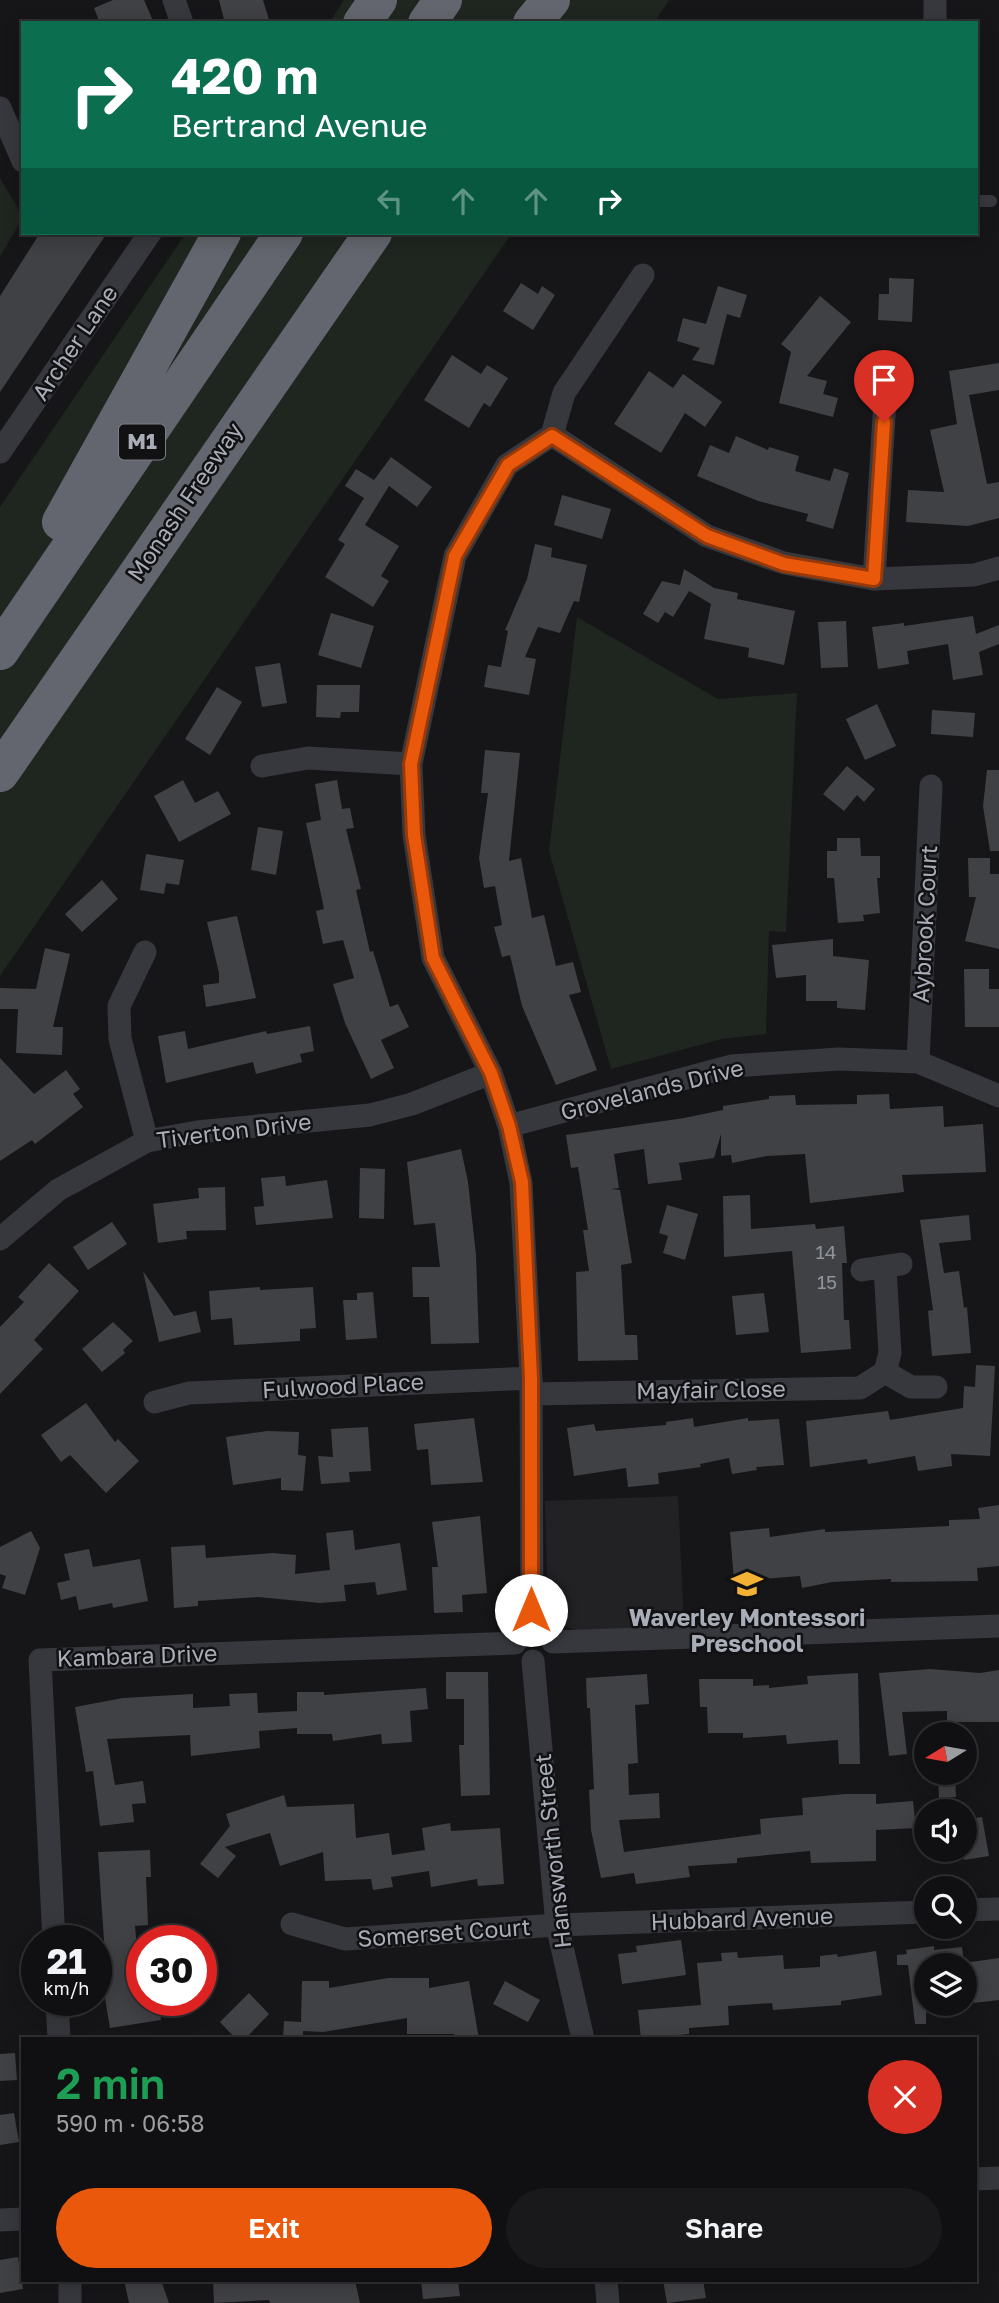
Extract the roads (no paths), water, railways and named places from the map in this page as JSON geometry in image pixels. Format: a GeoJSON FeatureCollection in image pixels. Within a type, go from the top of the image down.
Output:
{"type":"FeatureCollection","features":[{"type":"Feature","properties":{"kind":"highway"},"geometry":{"type":"LineString","coordinates":[[363,21],[378,0]]}},
{"type":"Feature","properties":{"kind":"highway"},"geometry":{"type":"LineString","coordinates":[[428,21],[443,0]]}},
{"type":"Feature","properties":{"kind":"highway"},"geometry":{"type":"LineString","coordinates":[[519,21],[533,0]]}},
{"type":"Feature","properties":{"kind":"highway"},"geometry":{"type":"LineString","coordinates":[[534,21],[551,0]]}},
{"type":"Feature","properties":{"kind":"highway"},"geometry":{"type":"LineString","coordinates":[[0,635],[221,235]]}},
{"type":"Feature","properties":{"kind":"highway","name":"M1"},"geometry":{"type":"LineString","coordinates":[[0,651],[283,235]]}},
{"type":"Feature","properties":{"kind":"highway","name":"Monash Freeway"},"geometry":{"type":"LineString","coordinates":[[0,773],[372,235]]}},
{"type":"Feature","properties":{"kind":"street"},"geometry":{"type":"LineString","coordinates":[[174,0],[181,21]]}},
{"type":"Feature","properties":{"kind":"street"},"geometry":{"type":"LineString","coordinates":[[934,0],[935,21]]}},
{"type":"Feature","properties":{"kind":"street"},"geometry":{"type":"LineString","coordinates":[[0,108],[21,156]]}},
{"type":"Feature","properties":{"kind":"street","name":"Archer Lane"},"geometry":{"type":"LineString","coordinates":[[0,452],[149,235]]}},
{"type":"Feature","properties":{"kind":"street"},"geometry":{"type":"LineString","coordinates":[[531,1623],[531,1386],[522,1182],[509,1126],[491,1073],[433,958],[414,835],[411,764],[455,556],[508,465],[552,436],[564,393],[643,275]]}},
{"type":"Feature","properties":{"kind":"street"},"geometry":{"type":"LineString","coordinates":[[874,579],[887,368]]}},
{"type":"Feature","properties":{"kind":"street"},"geometry":{"type":"LineString","coordinates":[[552,436],[707,536],[784,564],[874,579],[974,575],[999,568]]}},
{"type":"Feature","properties":{"kind":"street"},"geometry":{"type":"LineString","coordinates":[[262,766],[308,758],[411,764]]}},
{"type":"Feature","properties":{"kind":"street","name":"Aybrook Court"},"geometry":{"type":"LineString","coordinates":[[918,1062],[931,786]]}},
{"type":"Feature","properties":{"kind":"street"},"geometry":{"type":"LineString","coordinates":[[145,952],[119,1006],[120,1040],[147,1141]]}},
{"type":"Feature","properties":{"kind":"street","name":"Grovelands Drive"},"geometry":{"type":"LineString","coordinates":[[509,1126],[732,1066],[839,1059],[918,1062],[999,1096]]}},
{"type":"Feature","properties":{"kind":"street","name":"Tiverton Drive"},"geometry":{"type":"LineString","coordinates":[[0,1239],[58,1190],[147,1141],[197,1132],[370,1115],[412,1104],[491,1073]]}},
{"type":"Feature","properties":{"kind":"street"},"geometry":{"type":"LineString","coordinates":[[882,1267],[890,1353],[886,1371],[912,1387],[936,1387]]}},
{"type":"Feature","properties":{"kind":"street","name":"Mayfair Close"},"geometry":{"type":"LineString","coordinates":[[531,1386],[860,1388],[886,1371]]}},
{"type":"Feature","properties":{"kind":"street","name":"Fulwood Place"},"geometry":{"type":"LineString","coordinates":[[155,1402],[189,1393],[531,1386]]}},
{"type":"Feature","properties":{"kind":"street"},"geometry":{"type":"LineString","coordinates":[[531,1623],[544,1626],[553,1642],[548,1654],[533,1661],[521,1656],[515,1643],[519,1630],[531,1623]]}},
{"type":"Feature","properties":{"kind":"street"},"geometry":{"type":"LineString","coordinates":[[553,1642],[999,1626]]}},
{"type":"Feature","properties":{"kind":"street","name":"Kambara Drive"},"geometry":{"type":"LineString","coordinates":[[53,1925],[40,1660],[515,1643]]}},
{"type":"Feature","properties":{"kind":"street","name":"Hansworth Street"},"geometry":{"type":"LineString","coordinates":[[533,1661],[557,1925],[583,2037]]}},
{"type":"Feature","properties":{"kind":"street"},"geometry":{"type":"LineString","coordinates":[[977,1910],[999,1909]]}},
{"type":"Feature","properties":{"kind":"street","name":"Hubbard Avenue"},"geometry":{"type":"LineString","coordinates":[[557,1925],[914,1912]]}},
{"type":"Feature","properties":{"kind":"street","name":"Somerset Court"},"geometry":{"type":"LineString","coordinates":[[292,1924],[345,1939],[557,1925]]}},
{"type":"Feature","properties":{"kind":"street"},"geometry":{"type":"LineString","coordinates":[[58,2016],[59,2037]]}},
{"type":"Feature","properties":{"kind":"street"},"geometry":{"type":"LineString","coordinates":[[977,2179],[999,2178]]}},
{"type":"Feature","properties":{"kind":"street"},"geometry":{"type":"LineString","coordinates":[[0,2220],[21,2219]]}},
{"type":"Feature","properties":{"kind":"street"},"geometry":{"type":"LineString","coordinates":[[70,2282],[70,2303]]}},
{"type":"Feature","properties":{"kind":"street"},"geometry":{"type":"LineString","coordinates":[[606,2282],[608,2303]]}},
{"type":"Feature","properties":{"kind":"lane"},"geometry":{"type":"LineString","coordinates":[[978,201],[991,201]]}},
{"type":"Feature","properties":{"kind":"place","name":"Waverley Montessori Preschool"},"geometry":{"type":"Point","coordinates":[747,1584]}}]}
